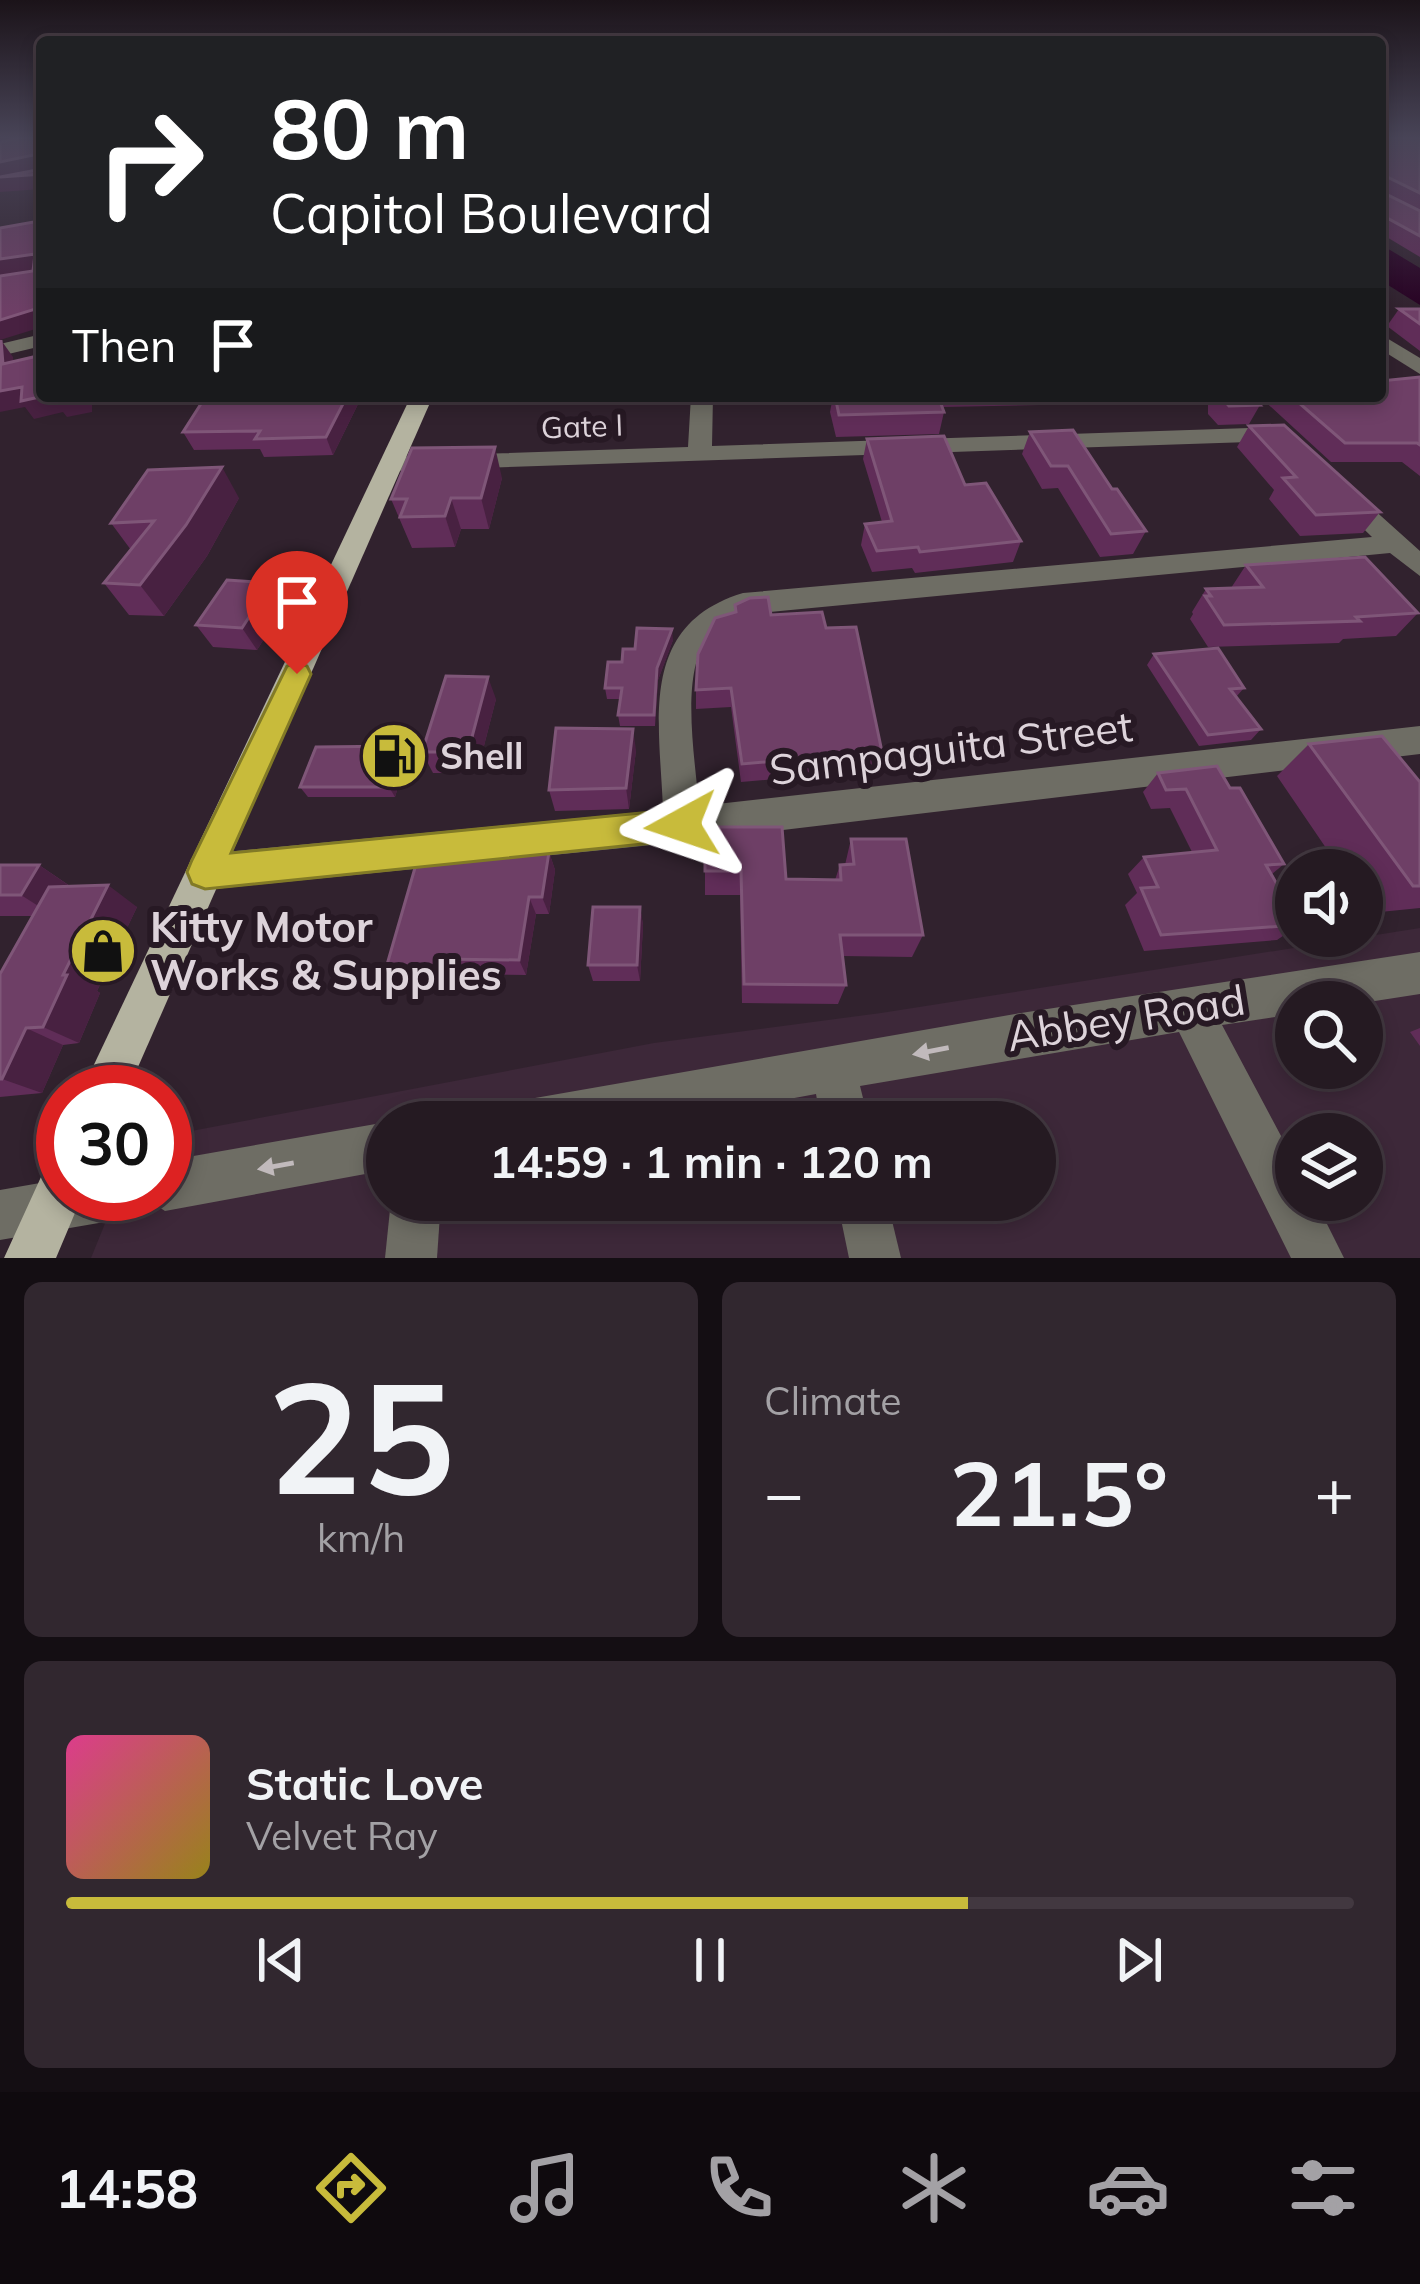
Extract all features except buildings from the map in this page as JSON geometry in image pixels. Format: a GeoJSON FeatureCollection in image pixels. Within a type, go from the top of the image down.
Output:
{"type":"FeatureCollection","features":[{"type":"Feature","properties":{"kind":"main road"},"geometry":{"type":"LineString","coordinates":[[116,1065],[419,402]]}},
{"type":"Feature","properties":{"kind":"main road"},"geometry":{"type":"LineString","coordinates":[[30,1258],[46,1221]]}},
{"type":"Feature","properties":{"kind":"street"},"geometry":{"type":"LineString","coordinates":[[0,350],[36,341]]}},
{"type":"Feature","properties":{"kind":"street"},"geometry":{"type":"LineString","coordinates":[[1386,344],[1420,368]]}},
{"type":"Feature","properties":{"kind":"street"},"geometry":{"type":"LineString","coordinates":[[700,452],[702,402]]}},
{"type":"Feature","properties":{"kind":"street","name":"Gate I"},"geometry":{"type":"LineString","coordinates":[[392,464],[700,452],[1286,442],[1252,409]]}},
{"type":"Feature","properties":{"kind":"street"},"geometry":{"type":"LineString","coordinates":[[1327,481],[1420,566]]}},
{"type":"Feature","properties":{"kind":"street"},"geometry":{"type":"LineString","coordinates":[[682,825],[678,668],[692,636],[711,619],[743,604],[1394,544]]}},
{"type":"Feature","properties":{"kind":"street","name":"Sampaguita Street"},"geometry":{"type":"LineString","coordinates":[[205,872],[682,825],[1420,740]]}},
{"type":"Feature","properties":{"kind":"street","name":"Abbey Road"},"geometry":{"type":"LineString","coordinates":[[656,1101],[1189,1007],[1420,974]]}},
{"type":"Feature","properties":{"kind":"street"},"geometry":{"type":"LineString","coordinates":[[1189,1007],[1318,1258]]}},
{"type":"Feature","properties":{"kind":"street"},"geometry":{"type":"LineString","coordinates":[[834,1070],[841,1101]]}},
{"type":"Feature","properties":{"kind":"street"},"geometry":{"type":"LineString","coordinates":[[192,1181],[366,1150]]}},
{"type":"Feature","properties":{"kind":"street"},"geometry":{"type":"LineString","coordinates":[[0,1215],[36,1203]]}},
{"type":"Feature","properties":{"kind":"street"},"geometry":{"type":"LineString","coordinates":[[411,1258],[414,1221]]}},
{"type":"Feature","properties":{"kind":"street"},"geometry":{"type":"LineString","coordinates":[[867,1221],[875,1258]]}},
{"type":"Feature","properties":{"kind":"shaded area"},"geometry":{"type":"Polygon","coordinates":[[[1386,248],[1420,268],[1420,305],[1386,284],[1386,248]]]}},
{"type":"Feature","properties":{"kind":"shaded area"},"geometry":{"type":"Polygon","coordinates":[[[1420,928],[1420,1258],[91,1258],[106,1221],[192,1221],[192,1131],[654,1043],[881,1013],[1275,951],[1275,957],[1383,957],[1383,934],[1420,928]]]}},
{"type":"Feature","properties":{"kind":"place","name":"Shell"},"geometry":{"type":"Point","coordinates":[394,756]}},
{"type":"Feature","properties":{"kind":"place","name":"Kitty Motor Works & Supplies"},"geometry":{"type":"Point","coordinates":[103,951]}},
{"type":"Feature","properties":{"kind":"route"},"geometry":{"type":"LineString","coordinates":[[297,674],[205,872],[682,825]]}}]}
